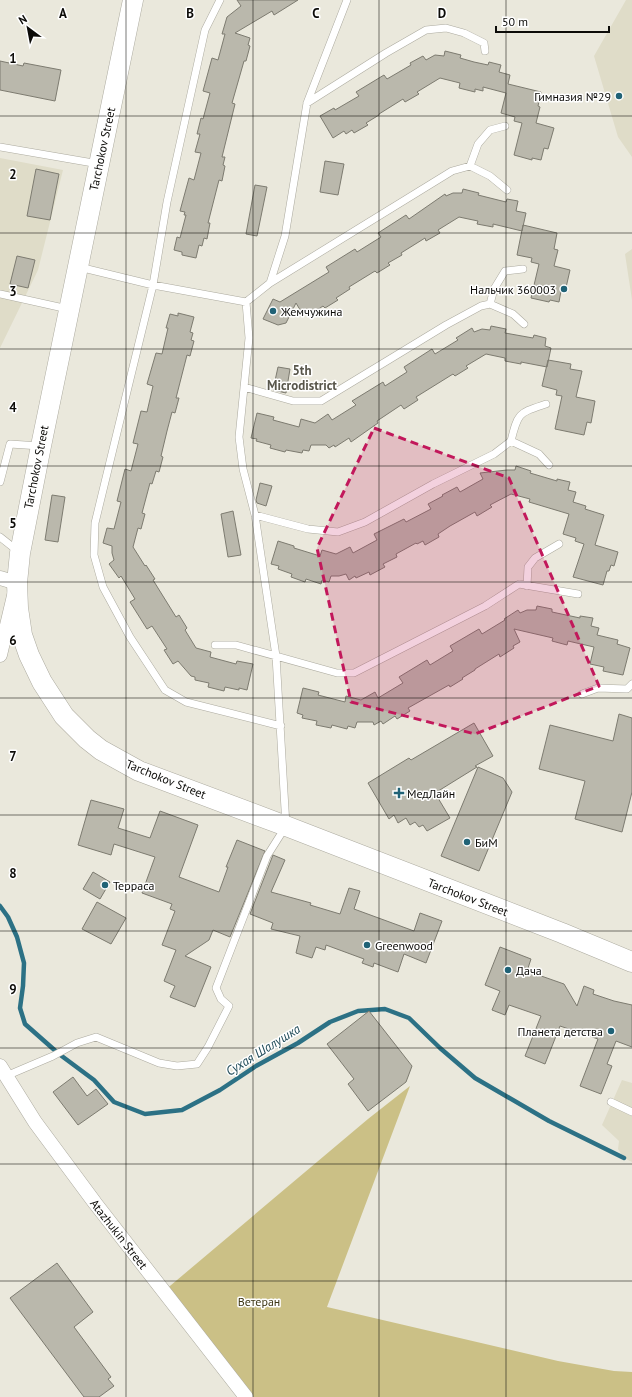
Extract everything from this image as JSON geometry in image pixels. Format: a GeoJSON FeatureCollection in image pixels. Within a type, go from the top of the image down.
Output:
{"type":"FeatureCollection","features":[{"type":"Feature","properties":{"kind":"main road","name":"Tarchokov Street"},"geometry":{"type":"LineString","coordinates":[[133,0],[77,267],[20,553],[8,580],[18,608],[22,635],[29,656],[42,682],[55,704],[73,726],[87,739],[101,750],[140,771],[286,826],[632,962]]}},
{"type":"Feature","properties":{"kind":"street"},"geometry":{"type":"LineString","coordinates":[[0,655],[8,580]]}},
{"type":"Feature","properties":{"kind":"street","name":"Atazhukin Street"},"geometry":{"type":"LineString","coordinates":[[3,1071],[35,1122],[95,1203],[246,1397]]}},
{"type":"Feature","properties":{"kind":"lane"},"geometry":{"type":"LineString","coordinates":[[220,0],[205,30],[167,202],[153,285],[95,524],[94,555],[103,587],[130,637],[165,690],[186,702],[281,726]]}},
{"type":"Feature","properties":{"kind":"lane"},"geometry":{"type":"LineString","coordinates":[[270,283],[285,236],[307,104],[347,0]]}},
{"type":"Feature","properties":{"kind":"lane"},"geometry":{"type":"LineString","coordinates":[[307,104],[386,53],[426,30],[446,28],[464,33],[484,42],[485,51]]}},
{"type":"Feature","properties":{"kind":"lane"},"geometry":{"type":"LineString","coordinates":[[470,166],[478,144],[490,130],[505,126]]}},
{"type":"Feature","properties":{"kind":"lane"},"geometry":{"type":"LineString","coordinates":[[0,147],[99,164]]}},
{"type":"Feature","properties":{"kind":"lane"},"geometry":{"type":"LineString","coordinates":[[77,267],[153,285],[246,302],[270,283],[452,170],[470,166],[490,176],[507,190]]}},
{"type":"Feature","properties":{"kind":"lane"},"geometry":{"type":"LineString","coordinates":[[490,304],[494,289],[505,271],[523,269]]}},
{"type":"Feature","properties":{"kind":"lane"},"geometry":{"type":"LineString","coordinates":[[0,294],[69,310]]}},
{"type":"Feature","properties":{"kind":"lane"},"geometry":{"type":"LineString","coordinates":[[3,1071],[53,1056],[77,1043],[96,1037],[159,1063],[177,1066],[197,1064],[208,1047],[229,1006],[221,999],[216,988],[267,856],[286,826],[276,656],[255,515],[243,469],[239,437],[249,338],[246,302]]}},
{"type":"Feature","properties":{"kind":"lane"},"geometry":{"type":"LineString","coordinates":[[244,387],[293,401],[321,401],[446,325],[481,306],[490,304],[513,314],[524,324]]}},
{"type":"Feature","properties":{"kind":"lane"},"geometry":{"type":"LineString","coordinates":[[255,515],[308,529],[338,532],[365,522],[433,484],[494,454],[511,441],[515,422],[524,411],[546,404]]}},
{"type":"Feature","properties":{"kind":"lane"},"geometry":{"type":"LineString","coordinates":[[511,441],[539,454],[549,465]]}},
{"type":"Feature","properties":{"kind":"lane"},"geometry":{"type":"LineString","coordinates":[[0,482],[10,444],[41,446]]}},
{"type":"Feature","properties":{"kind":"lane"},"geometry":{"type":"LineString","coordinates":[[0,537],[20,553]]}},
{"type":"Feature","properties":{"kind":"lane"},"geometry":{"type":"LineString","coordinates":[[527,586],[528,567],[535,558],[559,544]]}},
{"type":"Feature","properties":{"kind":"lane"},"geometry":{"type":"LineString","coordinates":[[215,645],[236,645],[337,672],[354,673],[485,606],[519,584],[578,594]]}},
{"type":"Feature","properties":{"kind":"lane"},"geometry":{"type":"LineString","coordinates":[[582,694],[598,688],[627,689],[632,684]]}},
{"type":"Feature","properties":{"kind":"lane"},"geometry":{"type":"LineString","coordinates":[[611,1102],[632,1112]]}},
{"type":"Feature","properties":{"kind":"highlighted area"},"geometry":{"type":"Polygon","coordinates":[[[374,428],[509,478],[599,686],[475,734],[351,702],[317,548],[374,428]]]}},
{"type":"Feature","properties":{"kind":"shaded area","name":"Гимназия №29"},"geometry":{"type":"Polygon","coordinates":[[[626,0],[632,0],[632,157],[618,137],[594,56],[626,0]]]}},
{"type":"Feature","properties":{"kind":"shaded area"},"geometry":{"type":"Polygon","coordinates":[[[0,158],[63,170],[38,270],[0,348],[0,158]]]}},
{"type":"Feature","properties":{"kind":"shaded area"},"geometry":{"type":"Polygon","coordinates":[[[632,249],[632,300],[625,254],[632,249]]]}},
{"type":"Feature","properties":{"kind":"shaded area"},"geometry":{"type":"Polygon","coordinates":[[[622,1080],[632,1083],[632,1162],[624,1158],[618,1149],[619,1141],[602,1125],[622,1080]]]}},
{"type":"Feature","properties":{"kind":"green space","name":"Ветеран"},"geometry":{"type":"Polygon","coordinates":[[[410,1086],[327,1307],[558,1361],[614,1371],[632,1372],[632,1397],[246,1397],[164,1291],[368,1119],[410,1086]]]}},
{"type":"Feature","properties":{"kind":"building"},"geometry":{"type":"Polygon","coordinates":[[[237,0],[298,0],[274,15],[272,11],[235,33],[250,38],[248,45],[250,46],[246,61],[244,61],[232,103],[235,104],[222,157],[225,157],[223,165],[225,166],[222,181],[219,180],[208,223],[210,223],[207,239],[204,238],[202,246],[199,245],[196,258],[182,255],[182,252],[174,250],[177,237],[180,238],[186,215],[184,215],[185,212],[180,211],[189,178],[194,180],[201,153],[195,152],[200,134],[197,134],[210,93],[203,91],[212,58],[218,60],[225,34],[222,34],[227,17],[241,6],[237,0]]]}},
{"type":"Feature","properties":{"kind":"building"},"geometry":{"type":"Polygon","coordinates":[[[445,51],[461,55],[460,58],[474,62],[488,65],[489,62],[501,65],[499,72],[510,75],[508,84],[541,92],[538,106],[540,107],[536,123],[554,128],[548,149],[544,148],[541,160],[532,158],[532,160],[514,155],[522,123],[514,121],[515,117],[501,113],[506,93],[483,87],[483,91],[475,89],[475,92],[459,88],[460,83],[440,78],[417,92],[419,94],[405,102],[403,99],[379,114],[366,123],[368,125],[354,133],[352,130],[346,134],[344,131],[333,138],[320,116],[334,108],[335,110],[359,96],[356,92],[384,75],[387,79],[423,56],[426,60],[435,55],[444,56],[445,51]]]}},
{"type":"Feature","properties":{"kind":"building"},"geometry":{"type":"Polygon","coordinates":[[[0,61],[23,66],[24,63],[61,70],[55,101],[0,90],[0,61]]]}},
{"type":"Feature","properties":{"kind":"building"},"geometry":{"type":"Polygon","coordinates":[[[325,161],[344,164],[338,195],[320,192],[325,161]]]}},
{"type":"Feature","properties":{"kind":"building"},"geometry":{"type":"Polygon","coordinates":[[[36,169],[59,174],[50,220],[27,216],[36,169]]]}},
{"type":"Feature","properties":{"kind":"building"},"geometry":{"type":"Polygon","coordinates":[[[255,185],[267,187],[257,236],[246,234],[255,185]]]}},
{"type":"Feature","properties":{"kind":"building"},"geometry":{"type":"Polygon","coordinates":[[[463,189],[479,193],[478,195],[506,202],[507,199],[518,201],[516,211],[526,213],[522,231],[493,224],[493,227],[477,224],[478,221],[459,217],[438,230],[440,233],[426,241],[425,238],[401,253],[402,255],[388,263],[390,265],[377,273],[375,271],[349,287],[350,289],[336,298],[338,300],[325,308],[323,306],[311,314],[309,311],[303,315],[296,303],[286,323],[278,325],[263,319],[273,299],[280,302],[329,272],[326,267],[355,249],[357,252],[381,237],[378,233],[406,215],[409,219],[445,194],[446,196],[453,193],[462,193],[463,189]]]}},
{"type":"Feature","properties":{"kind":"building"},"geometry":{"type":"Polygon","coordinates":[[[523,225],[557,233],[554,249],[558,250],[554,266],[570,270],[565,292],[561,291],[559,302],[550,300],[549,302],[531,298],[539,264],[531,262],[532,258],[517,255],[523,225]]]}},
{"type":"Feature","properties":{"kind":"building"},"geometry":{"type":"Polygon","coordinates":[[[17,256],[35,260],[28,288],[10,284],[17,256]]]}},
{"type":"Feature","properties":{"kind":"building"},"geometry":{"type":"Polygon","coordinates":[[[178,313],[194,317],[190,332],[193,333],[191,340],[194,341],[190,356],[187,355],[176,398],[179,398],[175,413],[172,412],[161,456],[163,457],[159,472],[156,471],[152,484],[150,483],[142,513],[145,514],[141,529],[138,528],[133,547],[155,579],[153,580],[176,617],[179,615],[187,628],[185,630],[196,648],[211,652],[210,657],[236,664],[237,661],[253,664],[247,690],[225,687],[224,691],[208,687],[209,683],[195,680],[195,677],[191,676],[178,661],[173,664],[164,650],[167,649],[152,626],[147,629],[130,602],[135,599],[121,576],[119,578],[109,564],[114,560],[112,546],[103,543],[107,528],[114,529],[121,502],[117,501],[125,469],[131,471],[138,444],[133,443],[141,411],[147,412],[153,386],[147,384],[156,353],[162,354],[170,314],[178,316],[178,313]]]}},
{"type":"Feature","properties":{"kind":"building"},"geometry":{"type":"Polygon","coordinates":[[[491,326],[506,329],[505,333],[533,338],[534,335],[546,338],[545,346],[551,348],[547,367],[521,362],[521,364],[505,361],[505,358],[486,354],[466,366],[468,368],[455,376],[453,374],[416,397],[418,400],[404,409],[401,405],[377,421],[378,423],[351,442],[349,438],[335,447],[334,445],[329,448],[326,445],[311,445],[309,451],[303,450],[302,453],[286,450],[285,452],[270,448],[271,445],[251,438],[257,413],[274,417],[273,420],[299,427],[301,419],[315,423],[328,414],[332,420],[356,405],[352,401],[383,382],[385,386],[407,372],[404,367],[432,349],[435,354],[458,340],[456,338],[472,328],[474,332],[482,329],[490,330],[491,326]]]}},
{"type":"Feature","properties":{"kind":"building"},"geometry":{"type":"Polygon","coordinates":[[[548,360],[571,364],[570,369],[582,371],[576,397],[595,401],[591,423],[587,422],[584,435],[555,429],[562,396],[556,395],[557,390],[542,386],[548,360]]]}},
{"type":"Feature","properties":{"kind":"building"},"geometry":{"type":"Polygon","coordinates":[[[278,367],[290,369],[286,393],[273,390],[278,367]]]}},
{"type":"Feature","properties":{"kind":"building"},"geometry":{"type":"Polygon","coordinates":[[[516,466],[531,471],[530,473],[557,481],[557,479],[570,482],[568,490],[576,492],[573,502],[586,506],[585,509],[604,515],[595,545],[618,552],[614,566],[611,565],[609,571],[607,571],[603,585],[573,577],[584,544],[575,541],[576,538],[563,534],[569,514],[529,502],[530,499],[511,494],[490,505],[492,507],[477,516],[475,512],[450,526],[438,534],[439,537],[425,545],[423,541],[417,544],[416,543],[396,554],[397,557],[383,564],[385,567],[370,575],[369,572],[356,578],[355,576],[349,580],[346,574],[331,576],[329,582],[322,580],[321,584],[306,579],[305,582],[291,577],[292,574],[278,569],[279,566],[271,564],[278,541],[294,546],[294,548],[320,556],[322,550],[336,554],[350,547],[353,553],[377,540],[374,534],[404,519],[406,522],[431,509],[428,504],[443,496],[442,495],[457,487],[460,492],[483,479],[480,473],[515,470],[516,466]]]}},
{"type":"Feature","properties":{"kind":"building"},"geometry":{"type":"Polygon","coordinates":[[[260,483],[272,486],[266,506],[257,503],[256,500],[260,483]]]}},
{"type":"Feature","properties":{"kind":"building"},"geometry":{"type":"Polygon","coordinates":[[[52,495],[65,497],[58,542],[45,540],[52,495]]]}},
{"type":"Feature","properties":{"kind":"building"},"geometry":{"type":"Polygon","coordinates":[[[233,511],[241,555],[228,557],[221,514],[233,511]]]}},
{"type":"Feature","properties":{"kind":"building"},"geometry":{"type":"Polygon","coordinates":[[[537,606],[552,609],[552,612],[580,618],[580,616],[593,618],[591,626],[599,628],[597,635],[618,640],[617,644],[630,648],[623,675],[603,671],[604,667],[590,664],[594,647],[568,641],[567,645],[552,641],[553,638],[514,629],[520,642],[513,646],[514,648],[500,657],[499,654],[450,687],[449,685],[408,708],[410,711],[397,719],[395,716],[383,724],[381,721],[374,725],[373,722],[357,722],[355,728],[348,726],[347,729],[332,725],[331,728],[316,725],[317,721],[302,718],[303,715],[297,713],[303,688],[319,692],[318,695],[345,702],[346,696],[361,700],[375,692],[378,698],[403,683],[399,677],[427,660],[430,665],[453,651],[450,646],[479,629],[482,634],[518,610],[520,613],[527,610],[536,610],[537,606]]]}},
{"type":"Feature","properties":{"kind":"building"},"geometry":{"type":"Polygon","coordinates":[[[619,714],[632,718],[632,792],[622,832],[575,819],[585,781],[539,769],[550,725],[613,741],[619,714]]]}},
{"type":"Feature","properties":{"kind":"building"},"geometry":{"type":"Polygon","coordinates":[[[474,723],[493,756],[475,766],[477,767],[435,793],[450,818],[427,831],[423,825],[419,827],[415,822],[410,825],[406,818],[398,823],[394,815],[389,819],[368,783],[409,758],[411,760],[474,723]]]}},
{"type":"Feature","properties":{"kind":"building"},"geometry":{"type":"Polygon","coordinates":[[[478,767],[503,778],[512,792],[479,871],[441,856],[478,767]]]}},
{"type":"Feature","properties":{"kind":"building"},"geometry":{"type":"Polygon","coordinates":[[[91,800],[124,809],[118,828],[150,838],[160,811],[198,825],[179,877],[219,892],[228,867],[226,867],[237,840],[265,851],[230,937],[213,930],[209,940],[185,956],[211,967],[195,1007],[170,997],[175,986],[164,981],[176,950],[162,945],[175,911],[170,909],[172,904],[142,893],[155,857],[114,844],[111,855],[78,845],[91,800]]]}},
{"type":"Feature","properties":{"kind":"building"},"geometry":{"type":"Polygon","coordinates":[[[273,855],[285,860],[271,892],[311,903],[310,905],[340,914],[349,888],[360,891],[354,909],[414,931],[420,913],[442,921],[426,963],[404,954],[398,972],[374,963],[373,967],[362,963],[364,959],[326,945],[325,950],[316,947],[312,958],[296,953],[300,936],[271,929],[273,923],[250,914],[273,855]]]}},
{"type":"Feature","properties":{"kind":"building"},"geometry":{"type":"Polygon","coordinates":[[[93,872],[110,882],[100,899],[83,889],[93,872]]]}},
{"type":"Feature","properties":{"kind":"building"},"geometry":{"type":"Polygon","coordinates":[[[97,902],[126,918],[111,944],[82,929],[97,902]]]}},
{"type":"Feature","properties":{"kind":"building"},"geometry":{"type":"Polygon","coordinates":[[[500,947],[531,959],[527,971],[564,984],[577,1006],[584,986],[594,990],[593,994],[632,1005],[632,1047],[616,1041],[607,1064],[612,1066],[601,1094],[580,1086],[598,1039],[560,1026],[545,1064],[525,1056],[541,1016],[509,1005],[505,1015],[492,1010],[500,991],[485,985],[500,947]]]}},
{"type":"Feature","properties":{"kind":"building"},"geometry":{"type":"Polygon","coordinates":[[[369,1011],[412,1066],[406,1082],[368,1111],[348,1084],[354,1079],[327,1044],[369,1011]]]}},
{"type":"Feature","properties":{"kind":"building"},"geometry":{"type":"Polygon","coordinates":[[[73,1077],[87,1096],[96,1089],[108,1104],[78,1125],[53,1092],[73,1077]]]}},
{"type":"Feature","properties":{"kind":"building"},"geometry":{"type":"Polygon","coordinates":[[[57,1263],[93,1312],[74,1327],[111,1377],[108,1379],[114,1386],[99,1397],[84,1397],[10,1298],[57,1263]]]}},
{"type":"Feature","properties":{"kind":"waterway","name":"Сухая Шалушка"},"geometry":{"type":"LineString","coordinates":[[0,906],[8,917],[17,937],[24,963],[20,1008],[25,1024],[59,1054],[94,1080],[114,1102],[145,1114],[182,1110],[220,1090],[256,1066],[298,1043],[330,1022],[358,1011],[385,1009],[409,1018],[440,1048],[475,1078],[549,1121],[624,1158]]}},
{"type":"Feature","properties":{"kind":"place","name":"Гимназия №29"},"geometry":{"type":"Point","coordinates":[619,96]}},
{"type":"Feature","properties":{"kind":"place","name":"Нальчик 360003"},"geometry":{"type":"Point","coordinates":[564,289]}},
{"type":"Feature","properties":{"kind":"place","name":"Жемчужина"},"geometry":{"type":"Point","coordinates":[273,311]}},
{"type":"Feature","properties":{"kind":"place","name":"МедЛайн"},"geometry":{"type":"Point","coordinates":[399,793]}},
{"type":"Feature","properties":{"kind":"place","name":"БиМ"},"geometry":{"type":"Point","coordinates":[467,842]}},
{"type":"Feature","properties":{"kind":"place","name":"Терраса"},"geometry":{"type":"Point","coordinates":[105,885]}},
{"type":"Feature","properties":{"kind":"place","name":"Greenwood"},"geometry":{"type":"Point","coordinates":[367,945]}},
{"type":"Feature","properties":{"kind":"place","name":"Дача"},"geometry":{"type":"Point","coordinates":[508,970]}},
{"type":"Feature","properties":{"kind":"place","name":"Планета детства"},"geometry":{"type":"Point","coordinates":[611,1031]}},
{"type":"Feature","properties":{"kind":"district","name":"5th Microdistrict"},"geometry":{"type":"Point","coordinates":[302,378]}}]}
